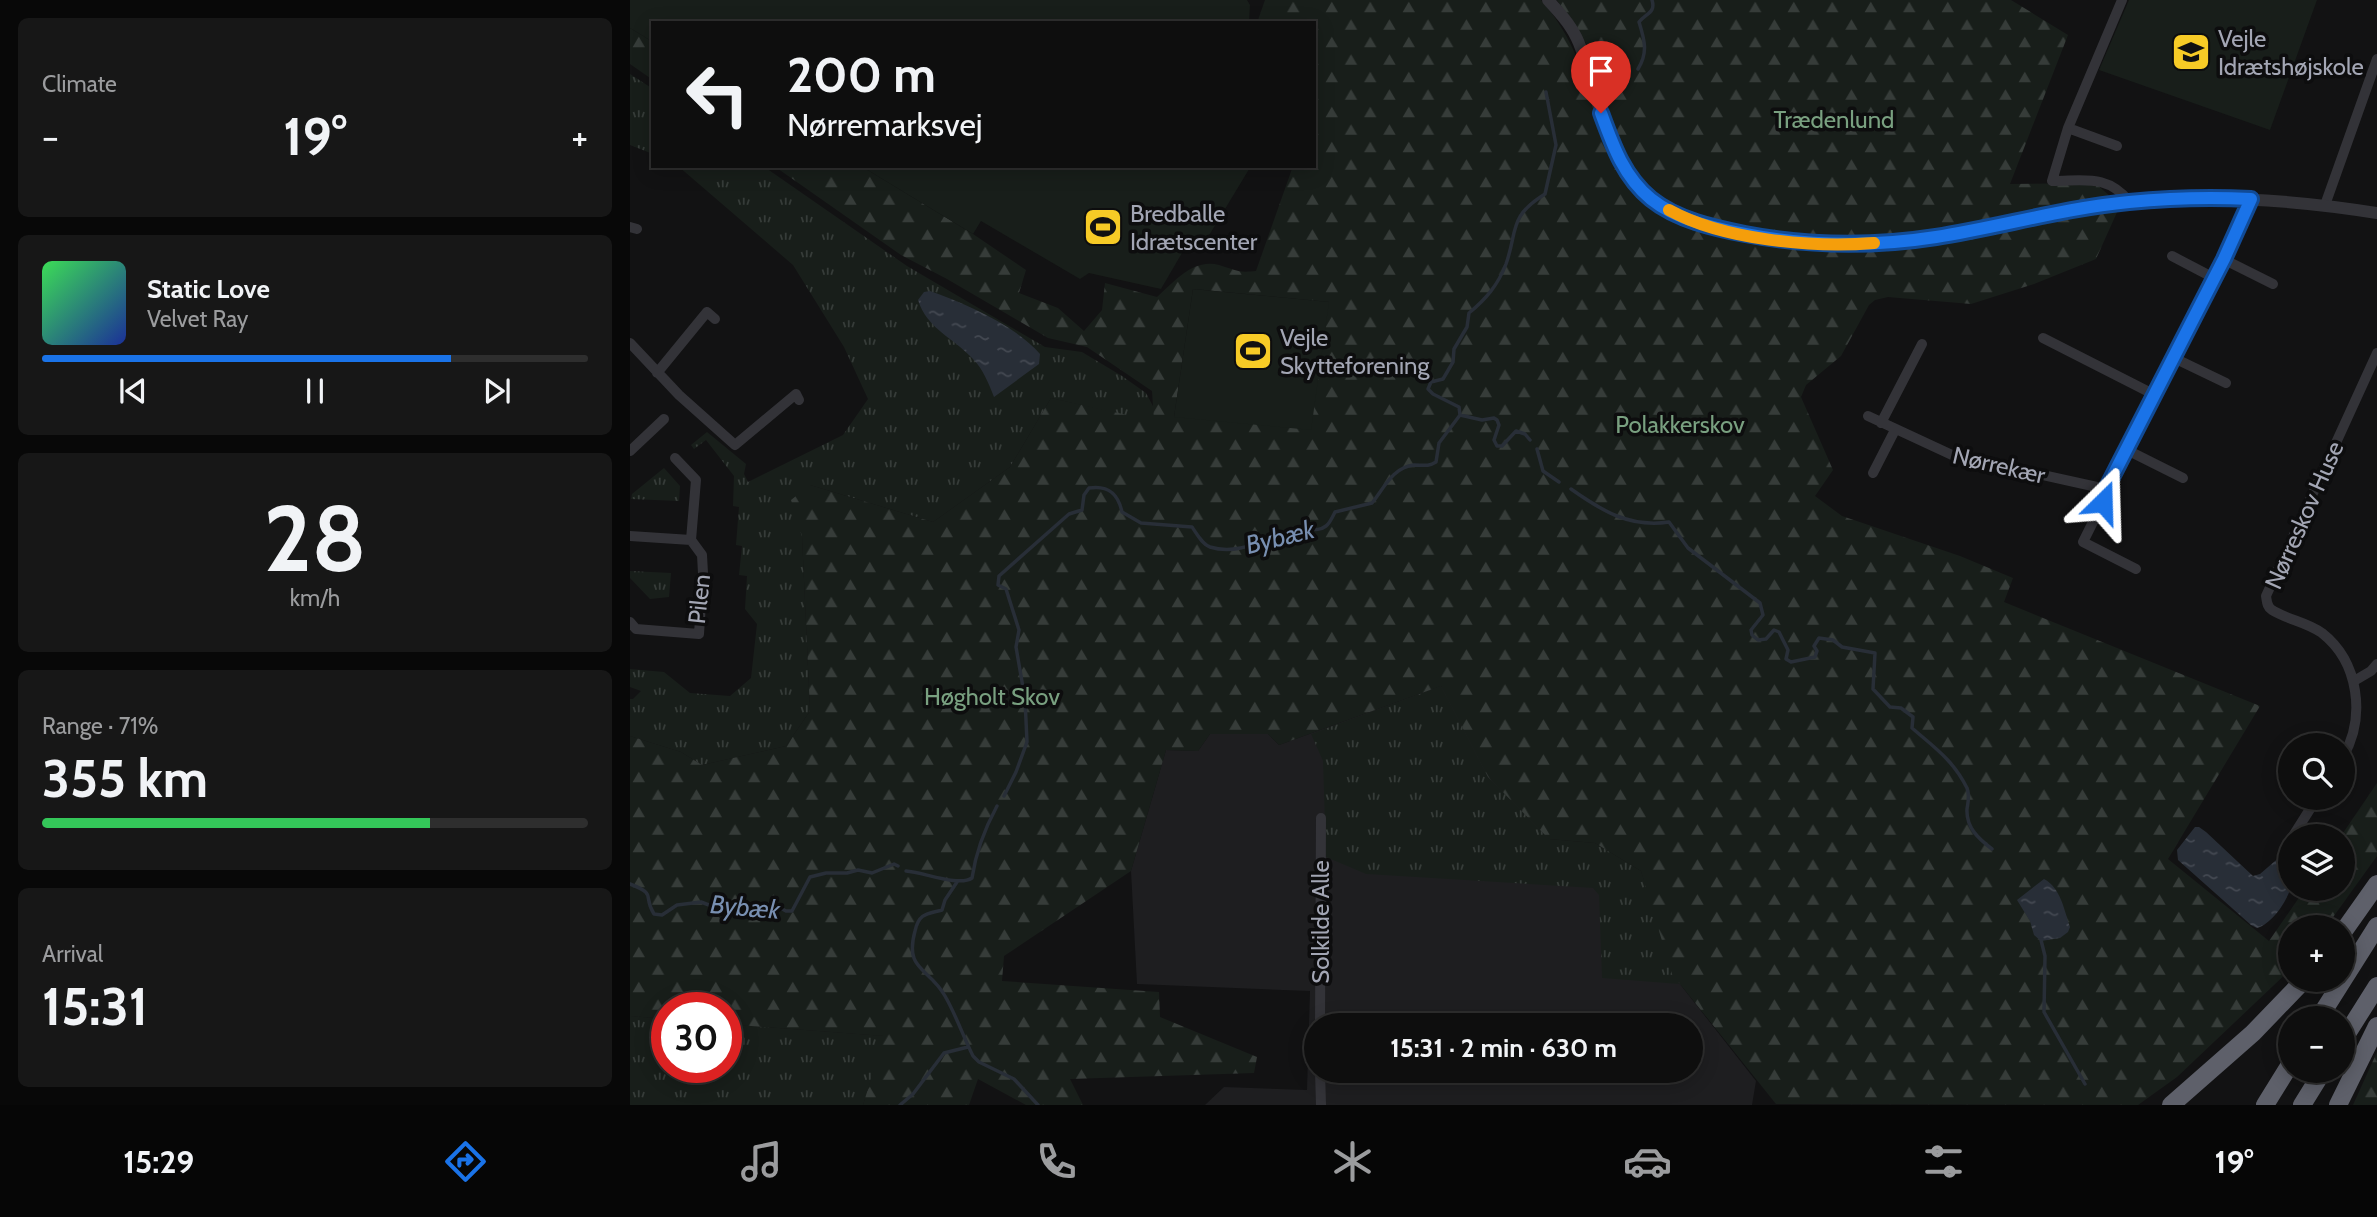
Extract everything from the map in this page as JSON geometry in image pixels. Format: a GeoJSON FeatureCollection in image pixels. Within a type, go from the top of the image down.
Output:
{"type":"FeatureCollection","features":[{"type":"Feature","properties":{"kind":"highway"},"geometry":{"type":"LineString","coordinates":[[2355,915],[2377,884]]}},
{"type":"Feature","properties":{"kind":"highway"},"geometry":{"type":"LineString","coordinates":[[2355,961],[2377,926]]}},
{"type":"Feature","properties":{"kind":"highway"},"geometry":{"type":"LineString","coordinates":[[2355,1021],[2377,986]]}},
{"type":"Feature","properties":{"kind":"highway"},"geometry":{"type":"LineString","coordinates":[[2171,1105],[2253,1033],[2292,992]]}},
{"type":"Feature","properties":{"kind":"highway"},"geometry":{"type":"LineString","coordinates":[[2338,1105],[2377,1026]]}},
{"type":"Feature","properties":{"kind":"highway"},"geometry":{"type":"LineString","coordinates":[[2264,1105],[2278,1083]]}},
{"type":"Feature","properties":{"kind":"highway"},"geometry":{"type":"LineString","coordinates":[[2302,1105],[2316,1083]]}},
{"type":"Feature","properties":{"kind":"street"},"geometry":{"type":"LineString","coordinates":[[1548,0],[1572,29],[1584,55],[1614,149],[1626,172],[1653,201],[1696,222],[1721,230],[1786,242],[1853,245],[1936,237],[2068,211],[2130,202],[2206,196],[2325,205],[2377,213]]}},
{"type":"Feature","properties":{"kind":"street"},"geometry":{"type":"LineString","coordinates":[[2122,0],[2068,128],[2052,181],[2102,181],[2120,189],[2130,202]]}},
{"type":"Feature","properties":{"kind":"street"},"geometry":{"type":"LineString","coordinates":[[2325,205],[2377,59]]}},
{"type":"Feature","properties":{"kind":"street"},"geometry":{"type":"LineString","coordinates":[[2068,128],[2117,146]]}},
{"type":"Feature","properties":{"kind":"street"},"geometry":{"type":"LineString","coordinates":[[2136,569],[2083,542],[2103,502],[2106,489],[2224,259],[2251,199]]}},
{"type":"Feature","properties":{"kind":"street"},"geometry":{"type":"LineString","coordinates":[[2172,256],[2214,278]]}},
{"type":"Feature","properties":{"kind":"street"},"geometry":{"type":"LineString","coordinates":[[2224,259],[2273,284]]}},
{"type":"Feature","properties":{"kind":"street"},"geometry":{"type":"LineString","coordinates":[[657,373],[707,313],[715,319]]}},
{"type":"Feature","properties":{"kind":"street"},"geometry":{"type":"LineString","coordinates":[[2043,338],[2155,395]]}},
{"type":"Feature","properties":{"kind":"street"},"geometry":{"type":"LineString","coordinates":[[630,343],[657,373],[735,446],[796,394],[799,400]]}},
{"type":"Feature","properties":{"kind":"street"},"geometry":{"type":"LineString","coordinates":[[1881,423],[1922,344]]}},
{"type":"Feature","properties":{"kind":"street","name":"Nørreskov Huse"},"geometry":{"type":"LineString","coordinates":[[2353,733],[2357,698],[2354,681],[2336,645],[2305,623],[2272,610],[2267,605],[2266,596],[2377,354]]}},
{"type":"Feature","properties":{"kind":"street"},"geometry":{"type":"LineString","coordinates":[[2174,358],[2226,383]]}},
{"type":"Feature","properties":{"kind":"street","name":"Nørrekær"},"geometry":{"type":"LineString","coordinates":[[1868,416],[1952,455],[2106,489]]}},
{"type":"Feature","properties":{"kind":"street"},"geometry":{"type":"LineString","coordinates":[[630,451],[664,419]]}},
{"type":"Feature","properties":{"kind":"street"},"geometry":{"type":"LineString","coordinates":[[1873,473],[1895,430]]}},
{"type":"Feature","properties":{"kind":"street"},"geometry":{"type":"LineString","coordinates":[[2127,450],[2183,478]]}},
{"type":"Feature","properties":{"kind":"street"},"geometry":{"type":"LineString","coordinates":[[630,536],[691,540],[696,480],[675,458]]}},
{"type":"Feature","properties":{"kind":"street","name":"Pilen"},"geometry":{"type":"LineString","coordinates":[[630,622],[636,629],[699,634],[702,555],[691,540]]}},
{"type":"Feature","properties":{"kind":"street"},"geometry":{"type":"LineString","coordinates":[[2354,681],[2377,664]]}},
{"type":"Feature","properties":{"kind":"street","name":"Solkilde Alle"},"geometry":{"type":"LineString","coordinates":[[1320,1013],[1321,818]]}},
{"type":"Feature","properties":{"kind":"street"},"geometry":{"type":"LineString","coordinates":[[1320,1083],[1321,1105]]}},
{"type":"Feature","properties":{"kind":"shaded area"},"geometry":{"type":"Polygon","coordinates":[[[1441,686],[1549,839],[1672,974],[1703,1013],[1309,1013],[1310,991],[1137,984],[1131,871],[1166,750],[1198,751],[1210,734],[1268,734],[1279,745],[1441,686]]]}},
{"type":"Feature","properties":{"kind":"shaded area"},"geometry":{"type":"Polygon","coordinates":[[[1703,1013],[1756,1081],[1752,1105],[1205,1105],[1224,1087],[1307,1090],[1307,1083],[1703,1083],[1703,1013]]]}},
{"type":"Feature","properties":{"kind":"green space"},"geometry":{"type":"Polygon","coordinates":[[[630,0],[1247,0],[1250,5],[1249,21],[651,21],[651,41],[630,28],[630,0]]]}},
{"type":"Feature","properties":{"kind":"green space","name":"Høgholt Skov"},"geometry":{"type":"Polygon","coordinates":[[[1265,0],[1541,0],[1555,17],[1576,56],[1613,164],[1641,201],[1671,219],[1794,247],[1829,250],[1898,249],[2118,210],[2096,259],[2034,284],[1971,304],[1888,297],[1875,300],[1869,305],[1841,356],[1806,385],[1801,397],[1833,470],[1815,496],[1842,516],[1960,556],[2013,578],[2004,602],[2260,706],[2168,859],[2269,941],[2278,928],[2278,981],[2177,1077],[2138,1105],[1776,1104],[1672,974],[1641,871],[1595,843],[1549,839],[1488,777],[1441,686],[1279,745],[1268,734],[1210,734],[1198,751],[1166,750],[1131,871],[1004,956],[1002,981],[1159,992],[1160,1017],[1257,1057],[1254,1073],[1070,1079],[1083,1105],[1026,1105],[978,1079],[969,1105],[863,1105],[884,1036],[742,1025],[742,992],[651,992],[651,1018],[630,1016],[630,736],[681,752],[702,765],[786,746],[810,711],[802,536],[791,500],[810,485],[933,522],[1010,467],[1051,398],[1154,421],[1152,391],[1087,347],[1048,338],[901,255],[777,168],[864,168],[973,234],[1026,270],[1019,293],[1058,308],[1084,331],[1102,310],[1105,283],[1157,297],[1177,278],[1201,265],[1219,265],[1240,271],[1256,271],[1292,168],[1316,168],[1316,21],[1258,21],[1265,0]],[[1193,289],[1174,417],[1329,302],[1193,289]]]}},
{"type":"Feature","properties":{"kind":"green space","name":"Trædenlund"},"geometry":{"type":"Polygon","coordinates":[[[1557,0],[2011,0],[2068,35],[2010,184],[2095,183],[2111,197],[1900,236],[1844,239],[1759,232],[1695,216],[1667,204],[1651,193],[1638,179],[1618,146],[1586,43],[1557,0]]]}},
{"type":"Feature","properties":{"kind":"green space","name":"Vejle Idrætshøjskole"},"geometry":{"type":"Polygon","coordinates":[[[2129,0],[2317,0],[2270,130],[2099,70],[2129,0]]]}},
{"type":"Feature","properties":{"kind":"green space"},"geometry":{"type":"Polygon","coordinates":[[[630,28],[651,41],[651,79],[630,64],[630,28]]]}},
{"type":"Feature","properties":{"kind":"green space"},"geometry":{"type":"Polygon","coordinates":[[[630,74],[651,88],[651,153],[630,145],[630,74]]]}},
{"type":"Feature","properties":{"kind":"green space"},"geometry":{"type":"Polygon","coordinates":[[[680,168],[766,168],[907,266],[1045,347],[1082,352],[1122,376],[1146,393],[1154,408],[1154,422],[1051,398],[1010,467],[933,522],[810,485],[802,536],[810,711],[786,746],[702,765],[681,752],[630,736],[630,699],[641,691],[630,687],[630,669],[664,672],[690,693],[730,696],[751,678],[757,624],[745,609],[747,576],[739,575],[742,546],[736,545],[739,507],[733,506],[734,476],[706,440],[694,449],[691,445],[707,432],[746,464],[744,474],[748,482],[843,435],[868,399],[844,347],[793,265],[680,168]]]}},
{"type":"Feature","properties":{"kind":"green space","name":"Bredballe Idrætscenter"},"geometry":{"type":"Polygon","coordinates":[[[864,168],[1250,168],[1202,247],[1189,241],[1161,289],[1089,273],[1080,279],[981,221],[973,234],[864,168]]]}},
{"type":"Feature","properties":{"kind":"green space","name":"Vejle Skytteforening"},"geometry":{"type":"Polygon","coordinates":[[[1193,289],[1329,302],[1311,430],[1174,417],[1193,289]]]}},
{"type":"Feature","properties":{"kind":"green space"},"geometry":{"type":"Polygon","coordinates":[[[664,468],[680,486],[679,501],[631,499],[632,494],[664,468]]]}},
{"type":"Feature","properties":{"kind":"green space"},"geometry":{"type":"Polygon","coordinates":[[[630,571],[671,573],[669,597],[650,599],[630,578],[630,571]]]}},
{"type":"Feature","properties":{"kind":"green space"},"geometry":{"type":"Polygon","coordinates":[[[1441,686],[1488,777],[1549,839],[1595,843],[1641,871],[1679,984],[1602,978],[1599,895],[1593,888],[1366,874],[1326,857],[1323,761],[1311,734],[1441,686]]]}},
{"type":"Feature","properties":{"kind":"green space","name":"Høgholt Skov"},"geometry":{"type":"Polygon","coordinates":[[[2377,783],[2377,856],[2355,887],[2355,824],[2349,824],[2377,783]]]}},
{"type":"Feature","properties":{"kind":"green space","name":"Høgholt Skov"},"geometry":{"type":"Polygon","coordinates":[[[2297,901],[2345,901],[2335,915],[2287,915],[2297,901]]]}},
{"type":"Feature","properties":{"kind":"green space"},"geometry":{"type":"Polygon","coordinates":[[[630,1016],[651,1018],[651,1083],[742,1083],[742,1025],[885,1036],[863,1105],[630,1105],[630,1016]]]}},
{"type":"Feature","properties":{"kind":"green space"},"geometry":{"type":"Polygon","coordinates":[[[2377,1052],[2377,1105],[2353,1105],[2377,1052]]]}},
{"type":"Feature","properties":{"kind":"water"},"geometry":{"type":"Polygon","coordinates":[[[930,291],[974,309],[1018,334],[1040,354],[1039,364],[994,397],[977,363],[934,326],[922,310],[918,300],[924,292],[930,291]]]}},
{"type":"Feature","properties":{"kind":"water"},"geometry":{"type":"Polygon","coordinates":[[[2195,827],[2199,827],[2253,876],[2260,874],[2278,858],[2278,901],[2285,901],[2272,918],[2257,928],[2178,860],[2177,850],[2195,827]]]}},
{"type":"Feature","properties":{"kind":"water"},"geometry":{"type":"Polygon","coordinates":[[[2044,879],[2058,894],[2070,927],[2060,938],[2041,941],[2034,935],[2030,921],[2017,900],[2044,879]]]}},
{"type":"Feature","properties":{"kind":"waterway","name":"Bybæk"},"geometry":{"type":"LineString","coordinates":[[1638,69],[1644,47],[1639,22],[1651,10],[1652,0]]}},
{"type":"Feature","properties":{"kind":"waterway","name":"Bybæk"},"geometry":{"type":"LineString","coordinates":[[1004,796],[1027,742],[1025,699],[1016,647],[1019,630],[1006,589],[998,585],[999,576],[1069,514],[1082,510],[1084,495],[1089,488],[1107,489],[1115,495],[1122,512],[1141,523],[1192,527],[1207,546],[1233,549],[1300,529],[1323,528],[1335,512],[1372,503],[1400,470],[1436,462],[1439,443],[1460,415],[1459,407],[1428,389],[1431,382],[1443,379],[1453,362],[1454,349],[1467,327],[1469,313],[1486,297],[1499,279],[1520,217],[1533,202],[1545,194],[1556,145],[1546,92]]}},
{"type":"Feature","properties":{"kind":"waterway"},"geometry":{"type":"LineString","coordinates":[[1460,415],[1497,420],[1499,425],[1494,440],[1497,446],[1502,446],[1516,431],[1525,434],[1530,440]]}},
{"type":"Feature","properties":{"kind":"waterway"},"geometry":{"type":"LineString","coordinates":[[1537,449],[1543,471],[1559,482]]}},
{"type":"Feature","properties":{"kind":"waterway"},"geometry":{"type":"LineString","coordinates":[[1571,489],[1617,516],[1642,522],[1669,522],[1688,548],[1760,603],[1763,615],[1751,630],[1752,635],[1758,640],[1766,639],[1774,630],[1779,632],[1788,650],[1786,659],[1791,662],[1815,657],[1817,651],[1814,646],[1819,638],[1833,640],[1842,647],[1875,653],[1873,689],[1890,707],[1901,708],[1913,717],[1912,728],[1943,755],[1962,778],[1969,796],[1967,816],[1971,827],[1992,849]]}},
{"type":"Feature","properties":{"kind":"waterway","name":"Bybæk"},"geometry":{"type":"LineString","coordinates":[[906,871],[959,881],[972,878],[981,841],[997,806]]}},
{"type":"Feature","properties":{"kind":"waterway","name":"Bybæk"},"geometry":{"type":"LineString","coordinates":[[630,884],[647,893],[654,914],[662,915],[677,905],[701,902],[717,908],[742,903],[752,907],[773,904],[792,911],[810,877],[858,870],[872,873],[894,864],[898,866]]}},
{"type":"Feature","properties":{"kind":"waterway"},"geometry":{"type":"LineString","coordinates":[[957,882],[942,910],[924,915],[919,921],[912,944],[915,961],[945,996],[973,1056],[979,1062],[1014,1079],[1038,1105]]}},
{"type":"Feature","properties":{"kind":"waterway"},"geometry":{"type":"LineString","coordinates":[[2041,940],[2045,956],[2044,1012],[2085,1084]]}},
{"type":"Feature","properties":{"kind":"waterway"},"geometry":{"type":"LineString","coordinates":[[900,1105],[913,1094],[944,1053],[968,1047]]}},
{"type":"Feature","properties":{"kind":"slow traffic"},"geometry":{"type":"LineString","coordinates":[[1669,210],[1721,230],[1786,242],[1853,245],[1874,243]]}},
{"type":"Feature","properties":{"kind":"place","name":"Vejle Idrætshøjskole"},"geometry":{"type":"Point","coordinates":[2191,52]}},
{"type":"Feature","properties":{"kind":"place","name":"Bredballe Idrætscenter"},"geometry":{"type":"Point","coordinates":[1103,227]}},
{"type":"Feature","properties":{"kind":"place","name":"Vejle Skytteforening"},"geometry":{"type":"Point","coordinates":[1253,351]}},
{"type":"Feature","properties":{"kind":"route"},"geometry":{"type":"LineString","coordinates":[[1601,113],[1626,172],[1653,201],[1675,214],[1721,230],[1786,242],[1853,245],[1906,241],[2130,202],[2206,196],[2251,199],[2224,259],[2106,489],[2103,502]]}},
{"type":"Feature","properties":{"kind":"park label","name":"Polakkerskov"},"geometry":{"type":"Point","coordinates":[1680,424]}}]}
